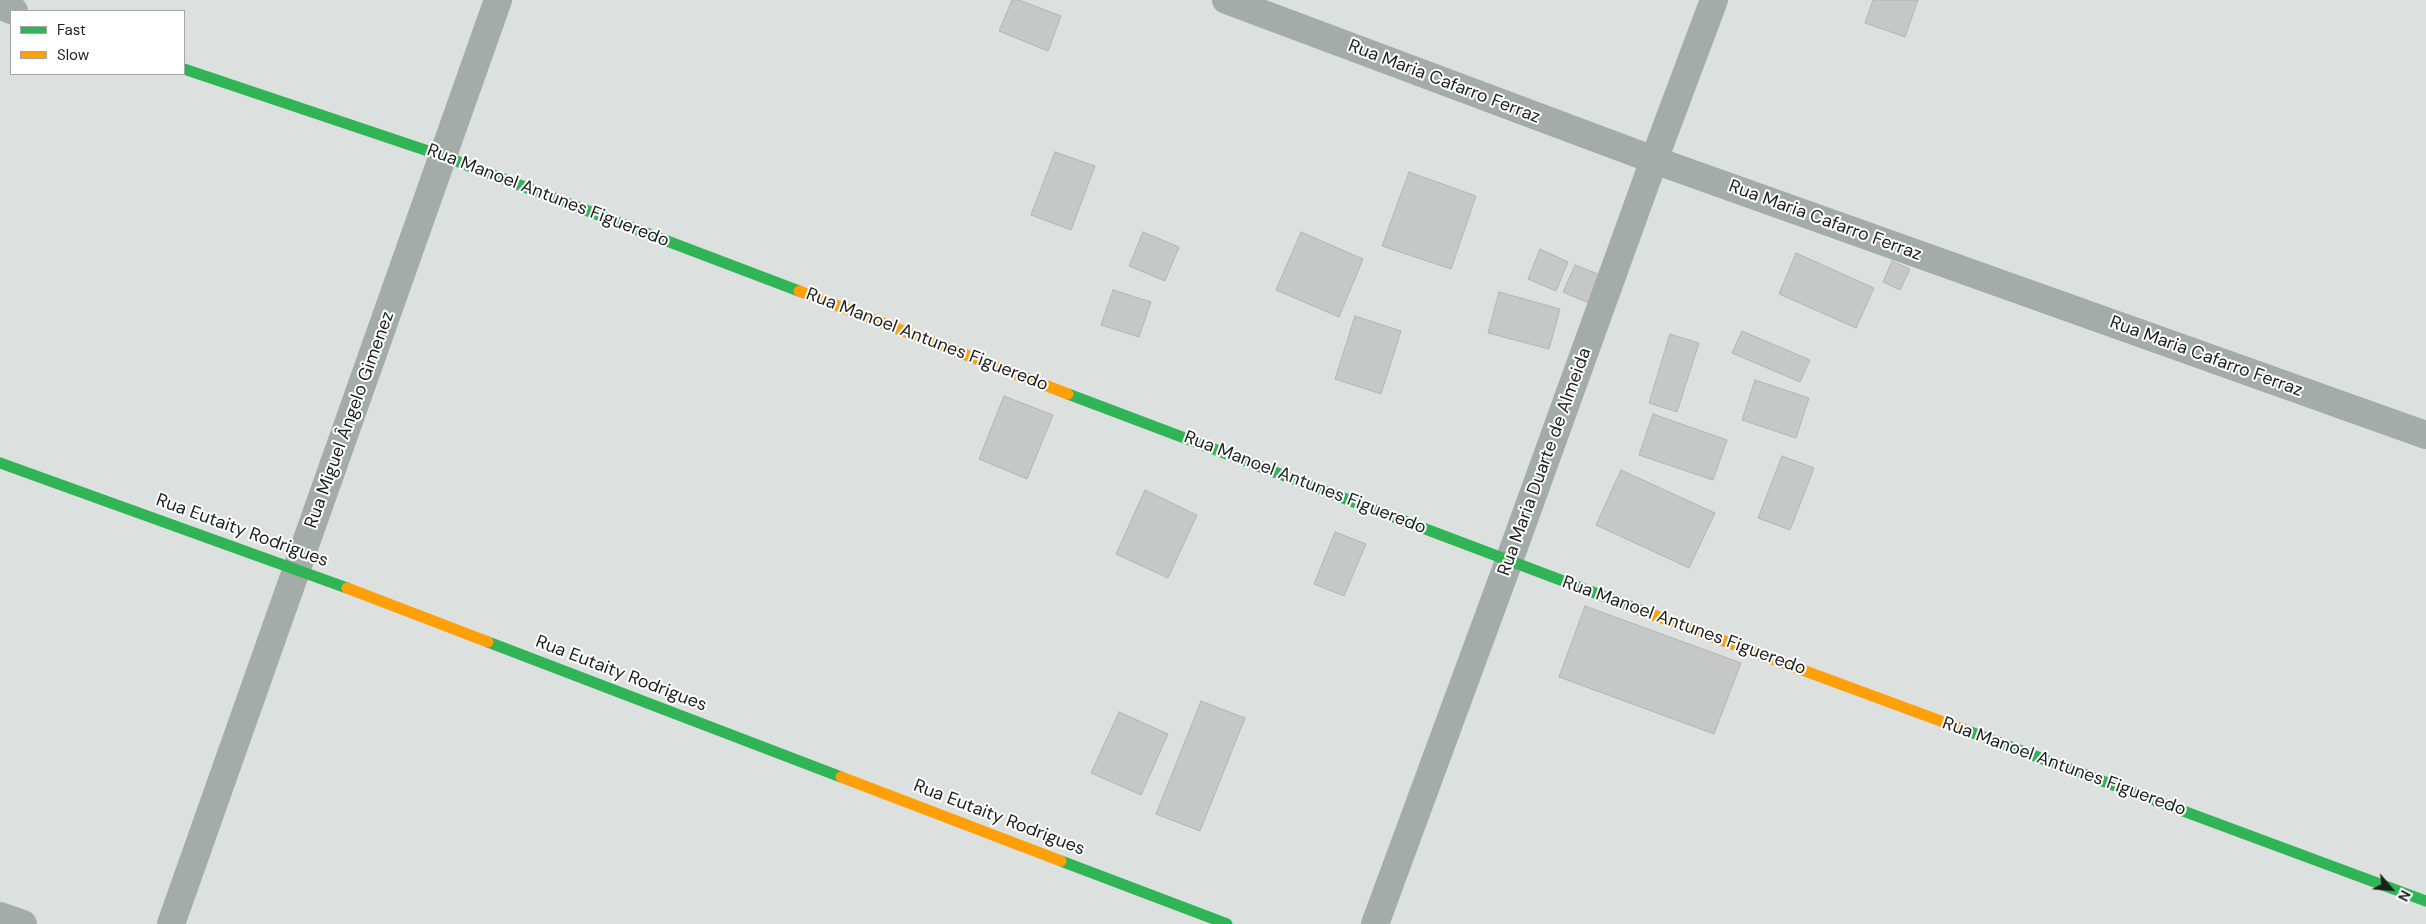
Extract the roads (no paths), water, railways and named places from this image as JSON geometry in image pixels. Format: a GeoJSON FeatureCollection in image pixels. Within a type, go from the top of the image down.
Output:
{"type":"FeatureCollection","features":[{"type":"Feature","properties":{"kind":"street","name":"Rua Miguel Ângelo Gimenez"},"geometry":{"type":"LineString","coordinates":[[171,924],[498,0]]}},
{"type":"Feature","properties":{"kind":"street","name":"Rua Maria Cafarro Ferraz"},"geometry":{"type":"LineString","coordinates":[[1226,0],[1654,160],[2426,435]]}},
{"type":"Feature","properties":{"kind":"street","name":"Rua Maria Duarte de Almeida"},"geometry":{"type":"LineString","coordinates":[[1375,924],[1714,0]]}},
{"type":"Feature","properties":{"kind":"street","name":"Rua Manoel Antunes Figueredo"},"geometry":{"type":"LineString","coordinates":[[185,68],[443,156],[1509,561],[2426,901]]}},
{"type":"Feature","properties":{"kind":"street","name":"Rua Eutaity Rodrigues"},"geometry":{"type":"LineString","coordinates":[[0,463],[297,569],[1227,924]]}},
{"type":"Feature","properties":{"kind":"street"},"geometry":{"type":"LineString","coordinates":[[0,916],[23,924]]}}]}
